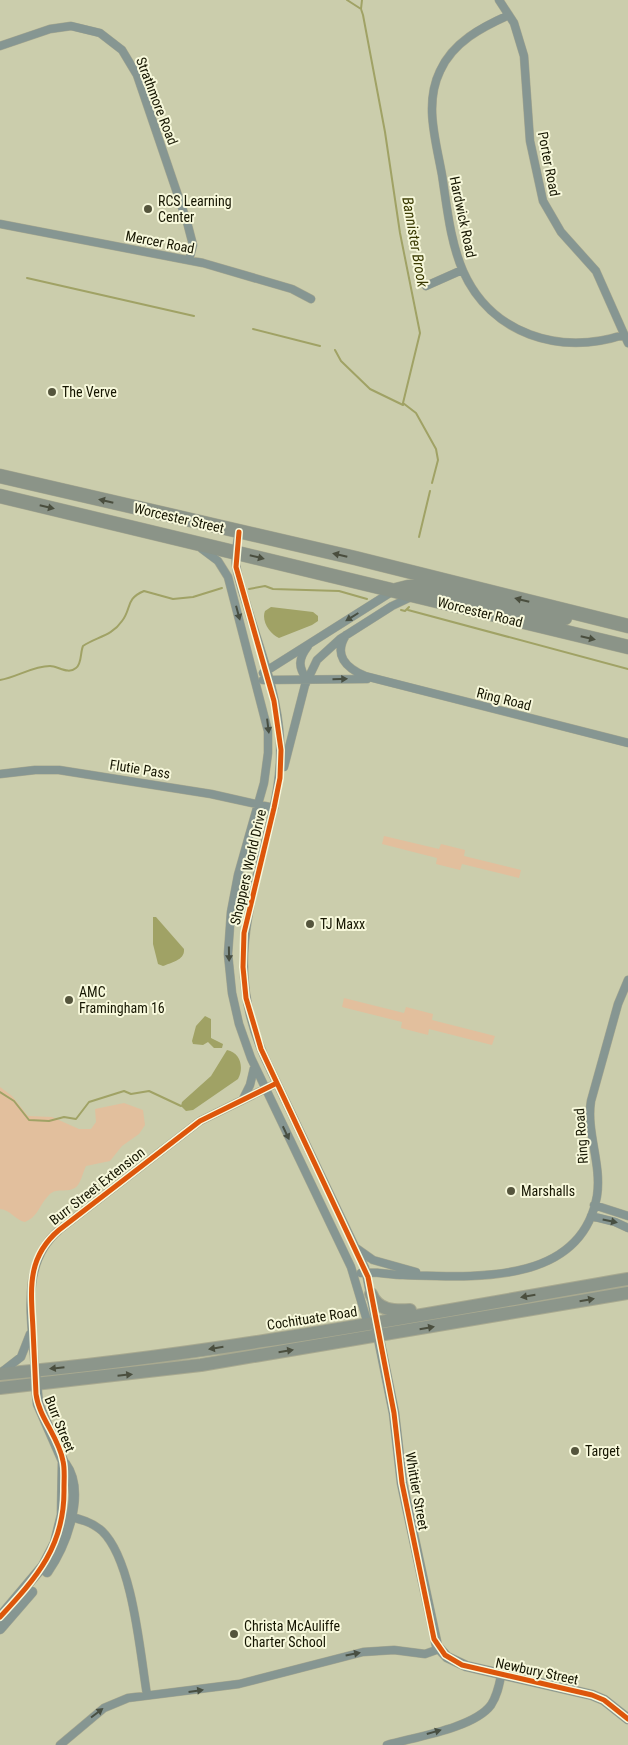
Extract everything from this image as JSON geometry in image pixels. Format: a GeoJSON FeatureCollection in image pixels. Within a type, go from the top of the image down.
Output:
{"type":"FeatureCollection","features":[{"type":"Feature","properties":{"kind":"highway","name":"Worcester Street"},"geometry":{"type":"LineString","coordinates":[[0,476],[387,566]]}},
{"type":"Feature","properties":{"kind":"highway","name":"Worcester Street"},"geometry":{"type":"LineString","coordinates":[[0,496],[332,576]]}},
{"type":"Feature","properties":{"kind":"highway","name":"Worcester Road"},"geometry":{"type":"LineString","coordinates":[[387,566],[628,626]]}},
{"type":"Feature","properties":{"kind":"highway","name":"Worcester Road"},"geometry":{"type":"LineString","coordinates":[[332,576],[628,648]]}},
{"type":"Feature","properties":{"kind":"highway"},"geometry":{"type":"LineString","coordinates":[[393,591],[408,586],[422,586],[543,616],[603,620]]}},
{"type":"Feature","properties":{"kind":"main road","name":"Cochituate Road"},"geometry":{"type":"LineString","coordinates":[[0,1373],[35,1371],[181,1354],[628,1279]]}},
{"type":"Feature","properties":{"kind":"main road","name":"Cochituate Road"},"geometry":{"type":"LineString","coordinates":[[0,1388],[177,1368],[628,1293]]}},
{"type":"Feature","properties":{"kind":"main road"},"geometry":{"type":"LineString","coordinates":[[371,1294],[380,1306],[394,1311],[470,1306]]}},
{"type":"Feature","properties":{"kind":"street","name":"Porter Road"},"geometry":{"type":"LineString","coordinates":[[499,0],[517,31],[524,56],[530,141],[543,201],[555,225],[596,271],[622,335],[628,343]]}},
{"type":"Feature","properties":{"kind":"street","name":"Hardwick Road"},"geometry":{"type":"LineString","coordinates":[[509,15],[474,33],[458,46],[441,69],[432,98],[432,118],[452,239],[462,270],[473,290],[487,306],[508,324],[531,336],[550,341],[580,344],[602,341],[622,335]]}},
{"type":"Feature","properties":{"kind":"street","name":"Strathmore Road"},"geometry":{"type":"LineString","coordinates":[[0,46],[50,29],[71,26],[100,33],[122,50],[136,75],[187,222],[193,245],[189,260]]}},
{"type":"Feature","properties":{"kind":"street","name":"Mercer Road"},"geometry":{"type":"LineString","coordinates":[[0,224],[189,260],[253,276],[292,289],[311,299]]}},
{"type":"Feature","properties":{"kind":"street"},"geometry":{"type":"LineString","coordinates":[[426,286],[462,270]]}},
{"type":"Feature","properties":{"kind":"street","name":"Shoppers World Drive"},"geometry":{"type":"LineString","coordinates":[[239,532],[236,552],[237,570],[266,671],[279,729],[280,769],[278,788]]}},
{"type":"Feature","properties":{"kind":"street","name":"Shoppers World Drive"},"geometry":{"type":"LineString","coordinates":[[180,538],[210,554],[225,571],[266,715],[269,739],[267,767],[259,804],[235,888],[228,938],[233,1000],[241,1031],[254,1066],[354,1275],[378,1336]]}},
{"type":"Feature","properties":{"kind":"street"},"geometry":{"type":"LineString","coordinates":[[256,679],[393,591]]}},
{"type":"Feature","properties":{"kind":"street","name":"Shoppers World Drive"},"geometry":{"type":"LineString","coordinates":[[372,1323],[371,1294],[366,1272],[277,1083],[251,1020],[244,990],[243,959],[248,911],[278,788],[307,680],[313,667],[325,652],[346,635],[404,599],[421,598]]}},
{"type":"Feature","properties":{"kind":"street","name":"Ring Road"},"geometry":{"type":"LineString","coordinates":[[346,635],[341,647],[343,661],[356,672],[374,680],[628,743]]}},
{"type":"Feature","properties":{"kind":"street"},"geometry":{"type":"LineString","coordinates":[[307,680],[299,662],[302,654],[313,641]]}},
{"type":"Feature","properties":{"kind":"street","name":"Ring Road"},"geometry":{"type":"LineString","coordinates":[[256,679],[374,680]]}},
{"type":"Feature","properties":{"kind":"street","name":"Flutie Pass"},"geometry":{"type":"LineString","coordinates":[[0,774],[56,769],[162,785],[274,808]]}},
{"type":"Feature","properties":{"kind":"street","name":"Ring Road"},"geometry":{"type":"LineString","coordinates":[[354,1275],[366,1272],[430,1275],[487,1274],[542,1264],[560,1256],[575,1243],[585,1230],[591,1216],[598,1187],[591,1105],[616,1010],[628,980]]}},
{"type":"Feature","properties":{"kind":"street"},"geometry":{"type":"LineString","coordinates":[[242,1099],[250,1085],[254,1066]]}},
{"type":"Feature","properties":{"kind":"street","name":"Burr Street Extension"},"geometry":{"type":"LineString","coordinates":[[35,1371],[30,1282],[44,1245],[55,1233],[200,1120],[277,1083]]}},
{"type":"Feature","properties":{"kind":"street"},"geometry":{"type":"LineString","coordinates":[[594,1205],[628,1216]]}},
{"type":"Feature","properties":{"kind":"street"},"geometry":{"type":"LineString","coordinates":[[591,1216],[615,1222],[628,1228]]}},
{"type":"Feature","properties":{"kind":"street","name":"Ring Road"},"geometry":{"type":"LineString","coordinates":[[352,1244],[362,1254],[378,1262],[430,1275]]}},
{"type":"Feature","properties":{"kind":"street"},"geometry":{"type":"LineString","coordinates":[[0,1373],[12,1366],[21,1357],[29,1341],[32,1322]]}},
{"type":"Feature","properties":{"kind":"street","name":"Whittier Street"},"geometry":{"type":"LineString","coordinates":[[378,1336],[394,1413],[402,1483],[433,1634],[439,1648]]}},
{"type":"Feature","properties":{"kind":"street","name":"Burr Street"},"geometry":{"type":"LineString","coordinates":[[35,1371],[38,1404],[63,1461],[67,1516]]}},
{"type":"Feature","properties":{"kind":"street"},"geometry":{"type":"LineString","coordinates":[[67,1516],[91,1524],[103,1533],[112,1546],[126,1578],[133,1607],[147,1695]]}},
{"type":"Feature","properties":{"kind":"street"},"geometry":{"type":"LineString","coordinates":[[0,1617],[43,1566],[67,1516]]}},
{"type":"Feature","properties":{"kind":"street"},"geometry":{"type":"LineString","coordinates":[[0,1629],[51,1566],[64,1542],[67,1516]]}},
{"type":"Feature","properties":{"kind":"street"},"geometry":{"type":"LineString","coordinates":[[60,1745],[104,1708],[128,1698],[239,1684],[357,1653],[388,1650],[426,1654],[439,1648]]}},
{"type":"Feature","properties":{"kind":"street","name":"Newbury Street"},"geometry":{"type":"LineString","coordinates":[[439,1648],[458,1663],[501,1676],[592,1695],[608,1703],[628,1719]]}},
{"type":"Feature","properties":{"kind":"street"},"geometry":{"type":"LineString","coordinates":[[387,1745],[467,1722],[481,1715],[496,1697],[501,1676]]}},
{"type":"Feature","properties":{"kind":"shaded area"},"geometry":{"type":"Polygon","coordinates":[[[271,607],[313,612],[318,616],[318,621],[279,638],[265,623],[265,611],[271,607]]]}},
{"type":"Feature","properties":{"kind":"shaded area"},"geometry":{"type":"Polygon","coordinates":[[[384,836],[439,849],[441,844],[465,850],[464,856],[521,870],[519,878],[462,864],[460,870],[436,864],[437,858],[382,844],[384,836]]]}},
{"type":"Feature","properties":{"kind":"shaded area"},"geometry":{"type":"Polygon","coordinates":[[[153,917],[156,917],[184,949],[184,953],[180,958],[163,966],[158,964],[153,944],[153,917]]]}},
{"type":"Feature","properties":{"kind":"shaded area"},"geometry":{"type":"Polygon","coordinates":[[[344,998],[404,1013],[406,1007],[433,1014],[432,1020],[495,1036],[492,1045],[429,1029],[428,1035],[401,1028],[402,1022],[342,1007],[344,998]]]}},
{"type":"Feature","properties":{"kind":"shaded area"},"geometry":{"type":"Polygon","coordinates":[[[205,1016],[211,1019],[211,1038],[223,1044],[222,1048],[214,1048],[208,1042],[203,1045],[193,1044],[196,1026],[205,1016]]]}},
{"type":"Feature","properties":{"kind":"shaded area"},"geometry":{"type":"Polygon","coordinates":[[[227,1050],[235,1054],[240,1062],[241,1070],[238,1079],[193,1110],[186,1111],[181,1106],[182,1102],[211,1076],[227,1050]]]}},
{"type":"Feature","properties":{"kind":"shaded area"},"geometry":{"type":"Polygon","coordinates":[[[0,1087],[12,1096],[28,1116],[52,1117],[79,1129],[91,1129],[96,1122],[95,1109],[124,1103],[143,1110],[145,1125],[139,1134],[122,1146],[110,1161],[86,1166],[81,1180],[75,1188],[52,1192],[33,1217],[25,1222],[0,1209],[0,1087]]]}},
{"type":"Feature","properties":{"kind":"waterway","name":"Bannister Brook"},"geometry":{"type":"LineString","coordinates":[[347,0],[361,9],[363,15],[385,132],[400,233],[420,333],[403,403],[416,413],[436,449],[438,460],[432,483]]}},
{"type":"Feature","properties":{"kind":"waterway"},"geometry":{"type":"LineString","coordinates":[[361,9],[362,0]]}},
{"type":"Feature","properties":{"kind":"waterway"},"geometry":{"type":"LineString","coordinates":[[27,278],[194,316]]}},
{"type":"Feature","properties":{"kind":"waterway"},"geometry":{"type":"LineString","coordinates":[[253,329],[320,346]]}},
{"type":"Feature","properties":{"kind":"waterway"},"geometry":{"type":"LineString","coordinates":[[335,350],[341,361],[370,389],[403,405]]}},
{"type":"Feature","properties":{"kind":"waterway","name":"Bannister Brook"},"geometry":{"type":"LineString","coordinates":[[419,537],[430,491]]}},
{"type":"Feature","properties":{"kind":"waterway","name":"Bannister Brook"},"geometry":{"type":"LineString","coordinates":[[249,589],[265,586],[273,589],[339,591],[367,599]]}},
{"type":"Feature","properties":{"kind":"waterway","name":"Bannister Brook"},"geometry":{"type":"LineString","coordinates":[[0,680],[44,666],[73,670],[79,664],[83,646],[114,630],[125,616],[134,597],[144,591],[173,599],[193,597],[222,588]]}},
{"type":"Feature","properties":{"kind":"waterway","name":"Bannister Brook"},"geometry":{"type":"LineString","coordinates":[[401,610],[405,611],[409,607]]}},
{"type":"Feature","properties":{"kind":"waterway"},"geometry":{"type":"LineString","coordinates":[[408,610],[628,669]]}},
{"type":"Feature","properties":{"kind":"waterway"},"geometry":{"type":"LineString","coordinates":[[0,1092],[14,1101],[29,1120],[49,1121],[64,1117],[76,1119],[89,1102],[124,1091],[131,1094],[149,1091],[181,1106]]}},
{"type":"Feature","properties":{"kind":"cycle path"},"geometry":{"type":"LineString","coordinates":[[239,532],[236,567],[274,701],[281,750],[280,778],[274,808],[244,933],[243,967],[246,998],[261,1049],[368,1277],[394,1413],[402,1483],[434,1639],[445,1655],[462,1665],[592,1695],[604,1700],[628,1719]]}},
{"type":"Feature","properties":{"kind":"cycle path"},"geometry":{"type":"LineString","coordinates":[[0,1617],[26,1588],[46,1559],[60,1527],[63,1509],[64,1467],[61,1452],[41,1411],[36,1394],[32,1288],[33,1275],[41,1252],[48,1241],[59,1230],[200,1121],[277,1083]]}},
{"type":"Feature","properties":{"kind":"place","name":"RCS Learning Center"},"geometry":{"type":"Point","coordinates":[148,209]}},
{"type":"Feature","properties":{"kind":"place","name":"The Verve"},"geometry":{"type":"Point","coordinates":[52,392]}},
{"type":"Feature","properties":{"kind":"place","name":"TJ Maxx"},"geometry":{"type":"Point","coordinates":[310,924]}},
{"type":"Feature","properties":{"kind":"place","name":"AMC Framingham 16"},"geometry":{"type":"Point","coordinates":[69,1000]}},
{"type":"Feature","properties":{"kind":"place","name":"Marshalls"},"geometry":{"type":"Point","coordinates":[511,1191]}},
{"type":"Feature","properties":{"kind":"place","name":"Target"},"geometry":{"type":"Point","coordinates":[575,1451]}},
{"type":"Feature","properties":{"kind":"place","name":"Christa McAuliffe Charter School"},"geometry":{"type":"Point","coordinates":[234,1634]}}]}
